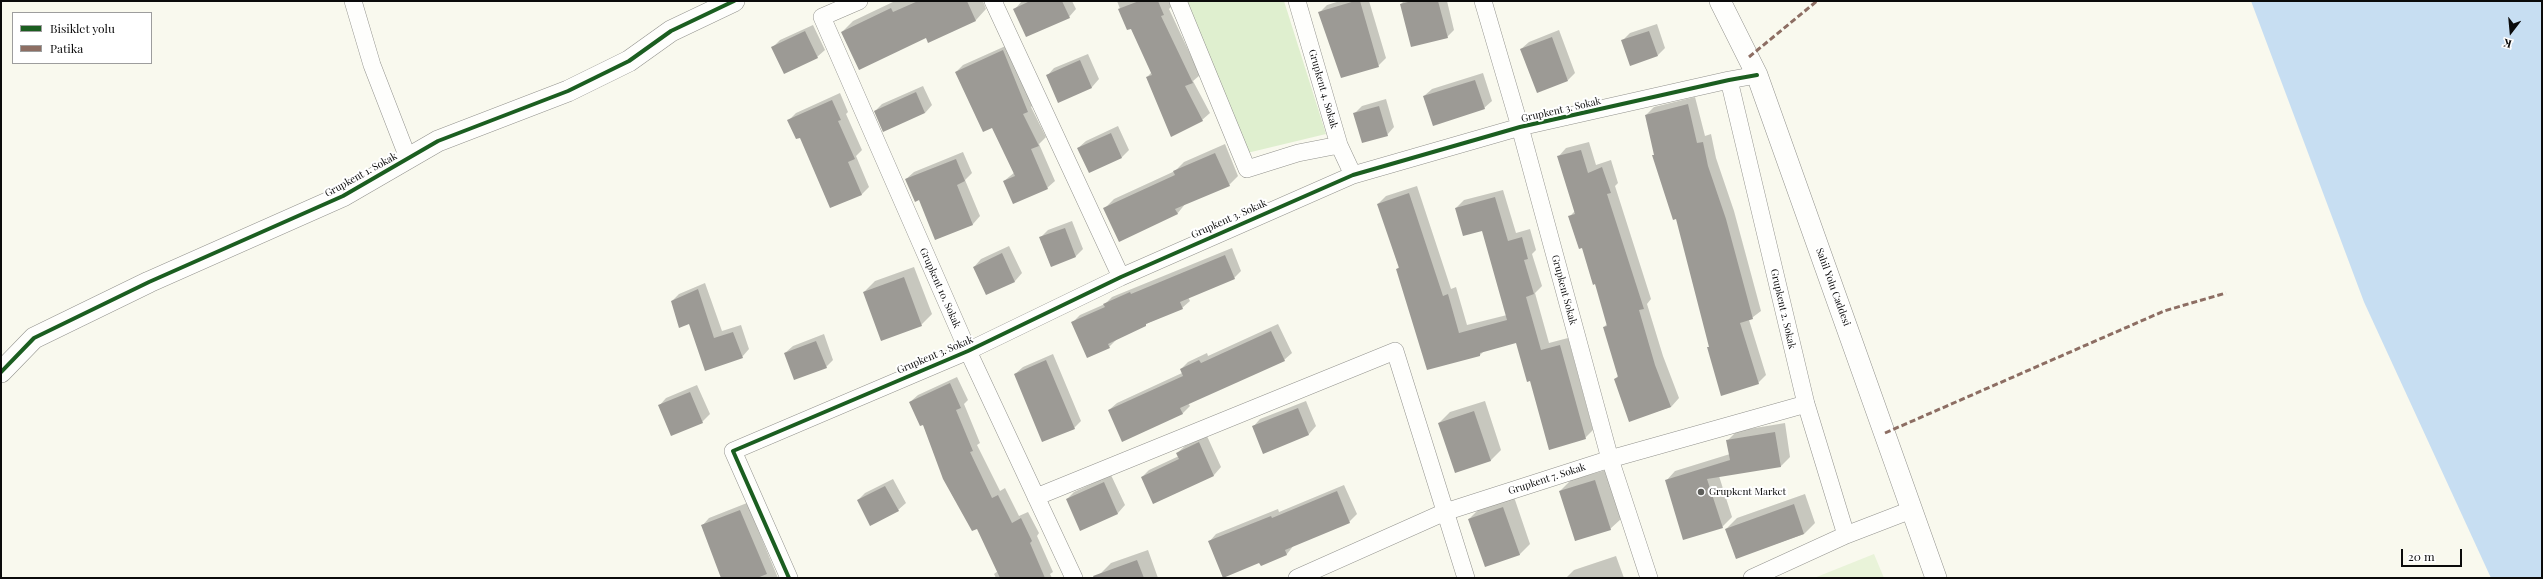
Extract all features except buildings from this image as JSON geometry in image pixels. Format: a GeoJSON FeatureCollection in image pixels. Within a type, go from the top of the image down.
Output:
{"type":"FeatureCollection","features":[{"type":"Feature","properties":{"kind":"street"},"geometry":{"type":"LineString","coordinates":[[352,1],[372,65],[408,158]]}},
{"type":"Feature","properties":{"kind":"street","name":"Grupkent 1. Sokak"},"geometry":{"type":"LineString","coordinates":[[1,372],[34,338],[149,282],[343,196],[438,141],[568,91],[629,61],[671,31],[734,1]]}},
{"type":"Feature","properties":{"kind":"street","name":"Grupkent 10. Sokak"},"geometry":{"type":"LineString","coordinates":[[860,1],[822,17],[968,351],[1074,578]]}},
{"type":"Feature","properties":{"kind":"street"},"geometry":{"type":"LineString","coordinates":[[993,1],[1121,277]]}},
{"type":"Feature","properties":{"kind":"street"},"geometry":{"type":"LineString","coordinates":[[1178,1],[1247,169],[1298,153],[1339,145]]}},
{"type":"Feature","properties":{"kind":"street","name":"Grupkent 4. Sokak"},"geometry":{"type":"LineString","coordinates":[[1297,1],[1339,145],[1353,175]]}},
{"type":"Feature","properties":{"kind":"street","name":"Grupkent Sokak"},"geometry":{"type":"LineString","coordinates":[[1483,1],[1520,127],[1610,459],[1649,578]]}},
{"type":"Feature","properties":{"kind":"street","name":"Sahil Yolu Caddesi"},"geometry":{"type":"LineString","coordinates":[[1720,1],[1757,75],[1936,578]]}},
{"type":"Feature","properties":{"kind":"street","name":"Grupkent 3. Sokak"},"geometry":{"type":"LineString","coordinates":[[789,578],[733,451],[968,351],[1121,277],[1353,175],[1520,127],[1757,75]]}},
{"type":"Feature","properties":{"kind":"street","name":"Grupkent 2. Sokak"},"geometry":{"type":"LineString","coordinates":[[1729,80],[1806,404],[1846,535]]}},
{"type":"Feature","properties":{"kind":"street"},"geometry":{"type":"LineString","coordinates":[[1036,497],[1395,352],[1466,578]]}},
{"type":"Feature","properties":{"kind":"street","name":"Grupkent 7. Sokak"},"geometry":{"type":"LineString","coordinates":[[1297,578],[1445,512],[1610,459],[1806,404]]}},
{"type":"Feature","properties":{"kind":"street"},"geometry":{"type":"LineString","coordinates":[[1752,578],[1846,535],[1911,510]]}},
{"type":"Feature","properties":{"kind":"green space"},"geometry":{"type":"Polygon","coordinates":[[[1187,1],[1284,1],[1326,134],[1247,153],[1187,1]]]}},
{"type":"Feature","properties":{"kind":"green space"},"geometry":{"type":"Polygon","coordinates":[[[1874,554],[1884,578],[1814,578],[1874,554]]]}},
{"type":"Feature","properties":{"kind":"water"},"geometry":{"type":"Polygon","coordinates":[[[2251,1],[2542,1],[2542,578],[2491,578],[2364,302],[2251,1]]]}},
{"type":"Feature","properties":{"kind":"marked path"},"geometry":{"type":"LineString","coordinates":[[1749,57],[1817,1]]}},
{"type":"Feature","properties":{"kind":"marked path"},"geometry":{"type":"LineString","coordinates":[[1885,433],[2164,311],[2226,293]]}},
{"type":"Feature","properties":{"kind":"cycle path"},"geometry":{"type":"LineString","coordinates":[[1,372],[34,338],[149,282],[343,196],[438,141],[568,91],[629,61],[671,31],[734,1]]}},
{"type":"Feature","properties":{"kind":"cycle path"},"geometry":{"type":"LineString","coordinates":[[789,578],[733,451],[968,351],[1121,277],[1353,175],[1520,127],[1757,75]]}},
{"type":"Feature","properties":{"kind":"place","name":"Grupkent Market"},"geometry":{"type":"Point","coordinates":[1701,492]}}]}
